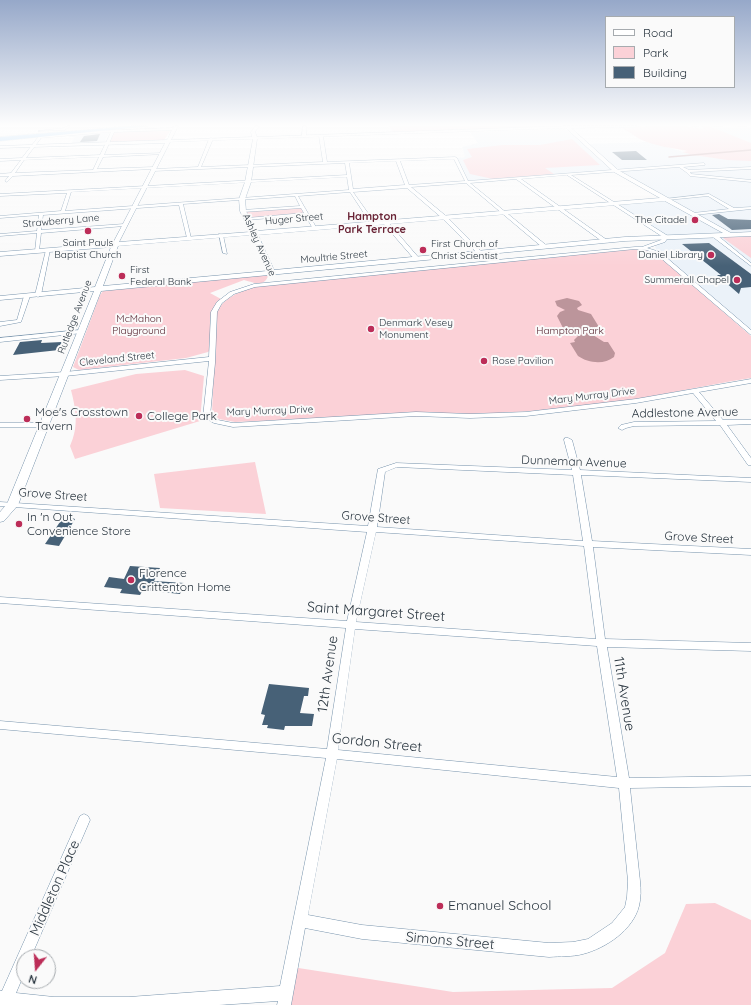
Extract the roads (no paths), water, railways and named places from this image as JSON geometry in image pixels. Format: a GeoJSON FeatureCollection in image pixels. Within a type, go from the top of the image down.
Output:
{"type":"FeatureCollection","features":[{"type":"Feature","properties":{"kind":"street"},"geometry":{"type":"LineString","coordinates":[[0,174],[35,173]]}},
{"type":"Feature","properties":{"kind":"street","name":"Rutledge Avenue"},"geometry":{"type":"LineString","coordinates":[[0,519],[12,504],[65,374],[115,244],[132,207],[151,173]]}},
{"type":"Feature","properties":{"kind":"street","name":"Ashley Avenue"},"geometry":{"type":"LineString","coordinates":[[249,173],[248,182],[242,199],[243,211],[276,283]]}},
{"type":"Feature","properties":{"kind":"street"},"geometry":{"type":"LineString","coordinates":[[349,173],[351,190],[374,223]]}},
{"type":"Feature","properties":{"kind":"street"},"geometry":{"type":"LineString","coordinates":[[402,173],[406,186],[444,217],[481,254],[497,261]]}},
{"type":"Feature","properties":{"kind":"street"},"geometry":{"type":"LineString","coordinates":[[462,173],[467,182],[544,246]]}},
{"type":"Feature","properties":{"kind":"street"},"geometry":{"type":"LineString","coordinates":[[464,173],[472,177],[485,180]]}},
{"type":"Feature","properties":{"kind":"street"},"geometry":{"type":"LineString","coordinates":[[0,217],[580,173]]}},
{"type":"Feature","properties":{"kind":"street"},"geometry":{"type":"LineString","coordinates":[[621,173],[727,234]]}},
{"type":"Feature","properties":{"kind":"street"},"geometry":{"type":"LineString","coordinates":[[690,173],[751,181]]}},
{"type":"Feature","properties":{"kind":"street"},"geometry":{"type":"LineString","coordinates":[[7,181],[13,174]]}},
{"type":"Feature","properties":{"kind":"street"},"geometry":{"type":"LineString","coordinates":[[567,174],[668,237],[664,241],[657,244],[656,250],[658,253]]}},
{"type":"Feature","properties":{"kind":"street"},"geometry":{"type":"LineString","coordinates":[[0,195],[349,176]]}},
{"type":"Feature","properties":{"kind":"street"},"geometry":{"type":"LineString","coordinates":[[517,178],[605,241]]}},
{"type":"Feature","properties":{"kind":"street"},"geometry":{"type":"LineString","coordinates":[[467,182],[495,180]]}},
{"type":"Feature","properties":{"kind":"street"},"geometry":{"type":"LineString","coordinates":[[62,213],[69,192]]}},
{"type":"Feature","properties":{"kind":"street"},"geometry":{"type":"LineString","coordinates":[[296,195],[314,227]]}},
{"type":"Feature","properties":{"kind":"street","name":"Huger Street"},"geometry":{"type":"LineString","coordinates":[[0,254],[709,195],[734,210]]}},
{"type":"Feature","properties":{"kind":"street"},"geometry":{"type":"LineString","coordinates":[[181,204],[190,238]]}},
{"type":"Feature","properties":{"kind":"street"},"geometry":{"type":"LineString","coordinates":[[243,211],[302,207]]}},
{"type":"Feature","properties":{"kind":"street"},"geometry":{"type":"LineString","coordinates":[[694,214],[751,208]]}},
{"type":"Feature","properties":{"kind":"street"},"geometry":{"type":"LineString","coordinates":[[37,251],[41,214]]}},
{"type":"Feature","properties":{"kind":"street"},"geometry":{"type":"LineString","coordinates":[[247,219],[307,214]]}},
{"type":"Feature","properties":{"kind":"street"},"geometry":{"type":"LineString","coordinates":[[385,222],[418,259]]}},
{"type":"Feature","properties":{"kind":"street","name":"Strawberry Lane"},"geometry":{"type":"LineString","coordinates":[[0,235],[124,225]]}},
{"type":"Feature","properties":{"kind":"street","name":"Moultrie Street"},"geometry":{"type":"LineString","coordinates":[[0,298],[97,290],[271,272],[481,254],[544,246],[751,232]]}},
{"type":"Feature","properties":{"kind":"street","name":"Moultrie Street"},"geometry":{"type":"LineString","coordinates":[[668,237],[715,236],[727,234]]}},
{"type":"Feature","properties":{"kind":"street"},"geometry":{"type":"LineString","coordinates":[[221,235],[226,253]]}},
{"type":"Feature","properties":{"kind":"street"},"geometry":{"type":"LineString","coordinates":[[715,236],[751,265]]}},
{"type":"Feature","properties":{"kind":"street","name":"Mary Murray Drive"},"geometry":{"type":"LineString","coordinates":[[657,244],[635,248],[276,283],[242,289],[232,293],[220,302],[214,312],[212,358],[206,417],[216,422],[233,425],[416,414],[470,416],[526,414],[628,402],[751,381]]}},
{"type":"Feature","properties":{"kind":"street","name":"Mary Murray Drive"},"geometry":{"type":"LineString","coordinates":[[635,248],[648,249],[658,253],[751,333]]}},
{"type":"Feature","properties":{"kind":"street"},"geometry":{"type":"LineString","coordinates":[[38,295],[48,250]]}},
{"type":"Feature","properties":{"kind":"street"},"geometry":{"type":"LineString","coordinates":[[477,263],[481,260],[481,254]]}},
{"type":"Feature","properties":{"kind":"street"},"geometry":{"type":"LineString","coordinates":[[0,324],[16,322],[20,319],[27,296]]}},
{"type":"Feature","properties":{"kind":"street"},"geometry":{"type":"LineString","coordinates":[[0,340],[80,332]]}},
{"type":"Feature","properties":{"kind":"street","name":"Cleveland Street"},"geometry":{"type":"LineString","coordinates":[[0,378],[65,374],[212,358]]}},
{"type":"Feature","properties":{"kind":"street"},"geometry":{"type":"LineString","coordinates":[[695,391],[722,423],[751,463]]}},
{"type":"Feature","properties":{"kind":"street","name":"Addlestone Avenue"},"geometry":{"type":"LineString","coordinates":[[622,428],[623,426],[634,424],[751,422]]}},
{"type":"Feature","properties":{"kind":"street"},"geometry":{"type":"LineString","coordinates":[[0,425],[44,425]]}},
{"type":"Feature","properties":{"kind":"street","name":"11th Avenue"},"geometry":{"type":"LineString","coordinates":[[568,440],[577,474],[601,643],[624,783],[634,881],[634,897],[631,911],[622,923],[599,939]]}},
{"type":"Feature","properties":{"kind":"street","name":"Dunneman Avenue"},"geometry":{"type":"LineString","coordinates":[[396,465],[577,474],[751,480]]}},
{"type":"Feature","properties":{"kind":"street","name":"12th Avenue"},"geometry":{"type":"LineString","coordinates":[[286,999],[332,754],[351,624],[372,530],[380,472],[384,468],[396,465]]}},
{"type":"Feature","properties":{"kind":"street","name":"Grove Street"},"geometry":{"type":"LineString","coordinates":[[0,504],[588,544],[751,552]]}},
{"type":"Feature","properties":{"kind":"street","name":"Saint Margaret Street"},"geometry":{"type":"LineString","coordinates":[[0,600],[601,643],[751,647]]}},
{"type":"Feature","properties":{"kind":"street","name":"Gordon Street"},"geometry":{"type":"LineString","coordinates":[[0,725],[332,754],[624,783],[751,780]]}},
{"type":"Feature","properties":{"kind":"street","name":"Middleton Place"},"geometry":{"type":"LineString","coordinates":[[3,998],[84,820]]}},
{"type":"Feature","properties":{"kind":"street","name":"Simons Street"},"geometry":{"type":"LineString","coordinates":[[300,921],[362,932],[550,950],[571,949],[586,946],[599,939]]}},
{"type":"Feature","properties":{"kind":"street"},"geometry":{"type":"LineString","coordinates":[[3,998],[54,1005],[286,999]]}},
{"type":"Feature","properties":{"kind":"place","name":"The Citadel"},"geometry":{"type":"Point","coordinates":[695,220]}},
{"type":"Feature","properties":{"kind":"place","name":"Saint Pauls Baptist Church"},"geometry":{"type":"Point","coordinates":[88,231]}},
{"type":"Feature","properties":{"kind":"place","name":"First Church of Christ Scientist"},"geometry":{"type":"Point","coordinates":[423,250]}},
{"type":"Feature","properties":{"kind":"place","name":"Daniel Library"},"geometry":{"type":"Point","coordinates":[711,255]}},
{"type":"Feature","properties":{"kind":"place","name":"First Federal Bank"},"geometry":{"type":"Point","coordinates":[122,276]}},
{"type":"Feature","properties":{"kind":"place","name":"Summerall Chapel"},"geometry":{"type":"Point","coordinates":[737,280]}},
{"type":"Feature","properties":{"kind":"place","name":"Denmark Vesey Monument"},"geometry":{"type":"Point","coordinates":[371,329]}},
{"type":"Feature","properties":{"kind":"place","name":"Rose Pavilion"},"geometry":{"type":"Point","coordinates":[484,361]}},
{"type":"Feature","properties":{"kind":"place","name":"College Park"},"geometry":{"type":"Point","coordinates":[139,416]}},
{"type":"Feature","properties":{"kind":"place","name":"Moe's Crosstown Tavern"},"geometry":{"type":"Point","coordinates":[27,419]}},
{"type":"Feature","properties":{"kind":"place","name":"In 'n Out Convenience Store"},"geometry":{"type":"Point","coordinates":[19,524]}},
{"type":"Feature","properties":{"kind":"place","name":"Florence Crittenton Home"},"geometry":{"type":"Point","coordinates":[131,580]}},
{"type":"Feature","properties":{"kind":"place","name":"Emanuel School"},"geometry":{"type":"Point","coordinates":[440,906]}},
{"type":"Feature","properties":{"kind":"district","name":"Hampton Park Terrace"},"geometry":{"type":"Point","coordinates":[372,223]}},
{"type":"Feature","properties":{"kind":"park label","name":"McMahon Playground"},"geometry":{"type":"Point","coordinates":[139,324]}},
{"type":"Feature","properties":{"kind":"park label","name":"Hampton Park"},"geometry":{"type":"Point","coordinates":[570,331]}}]}
